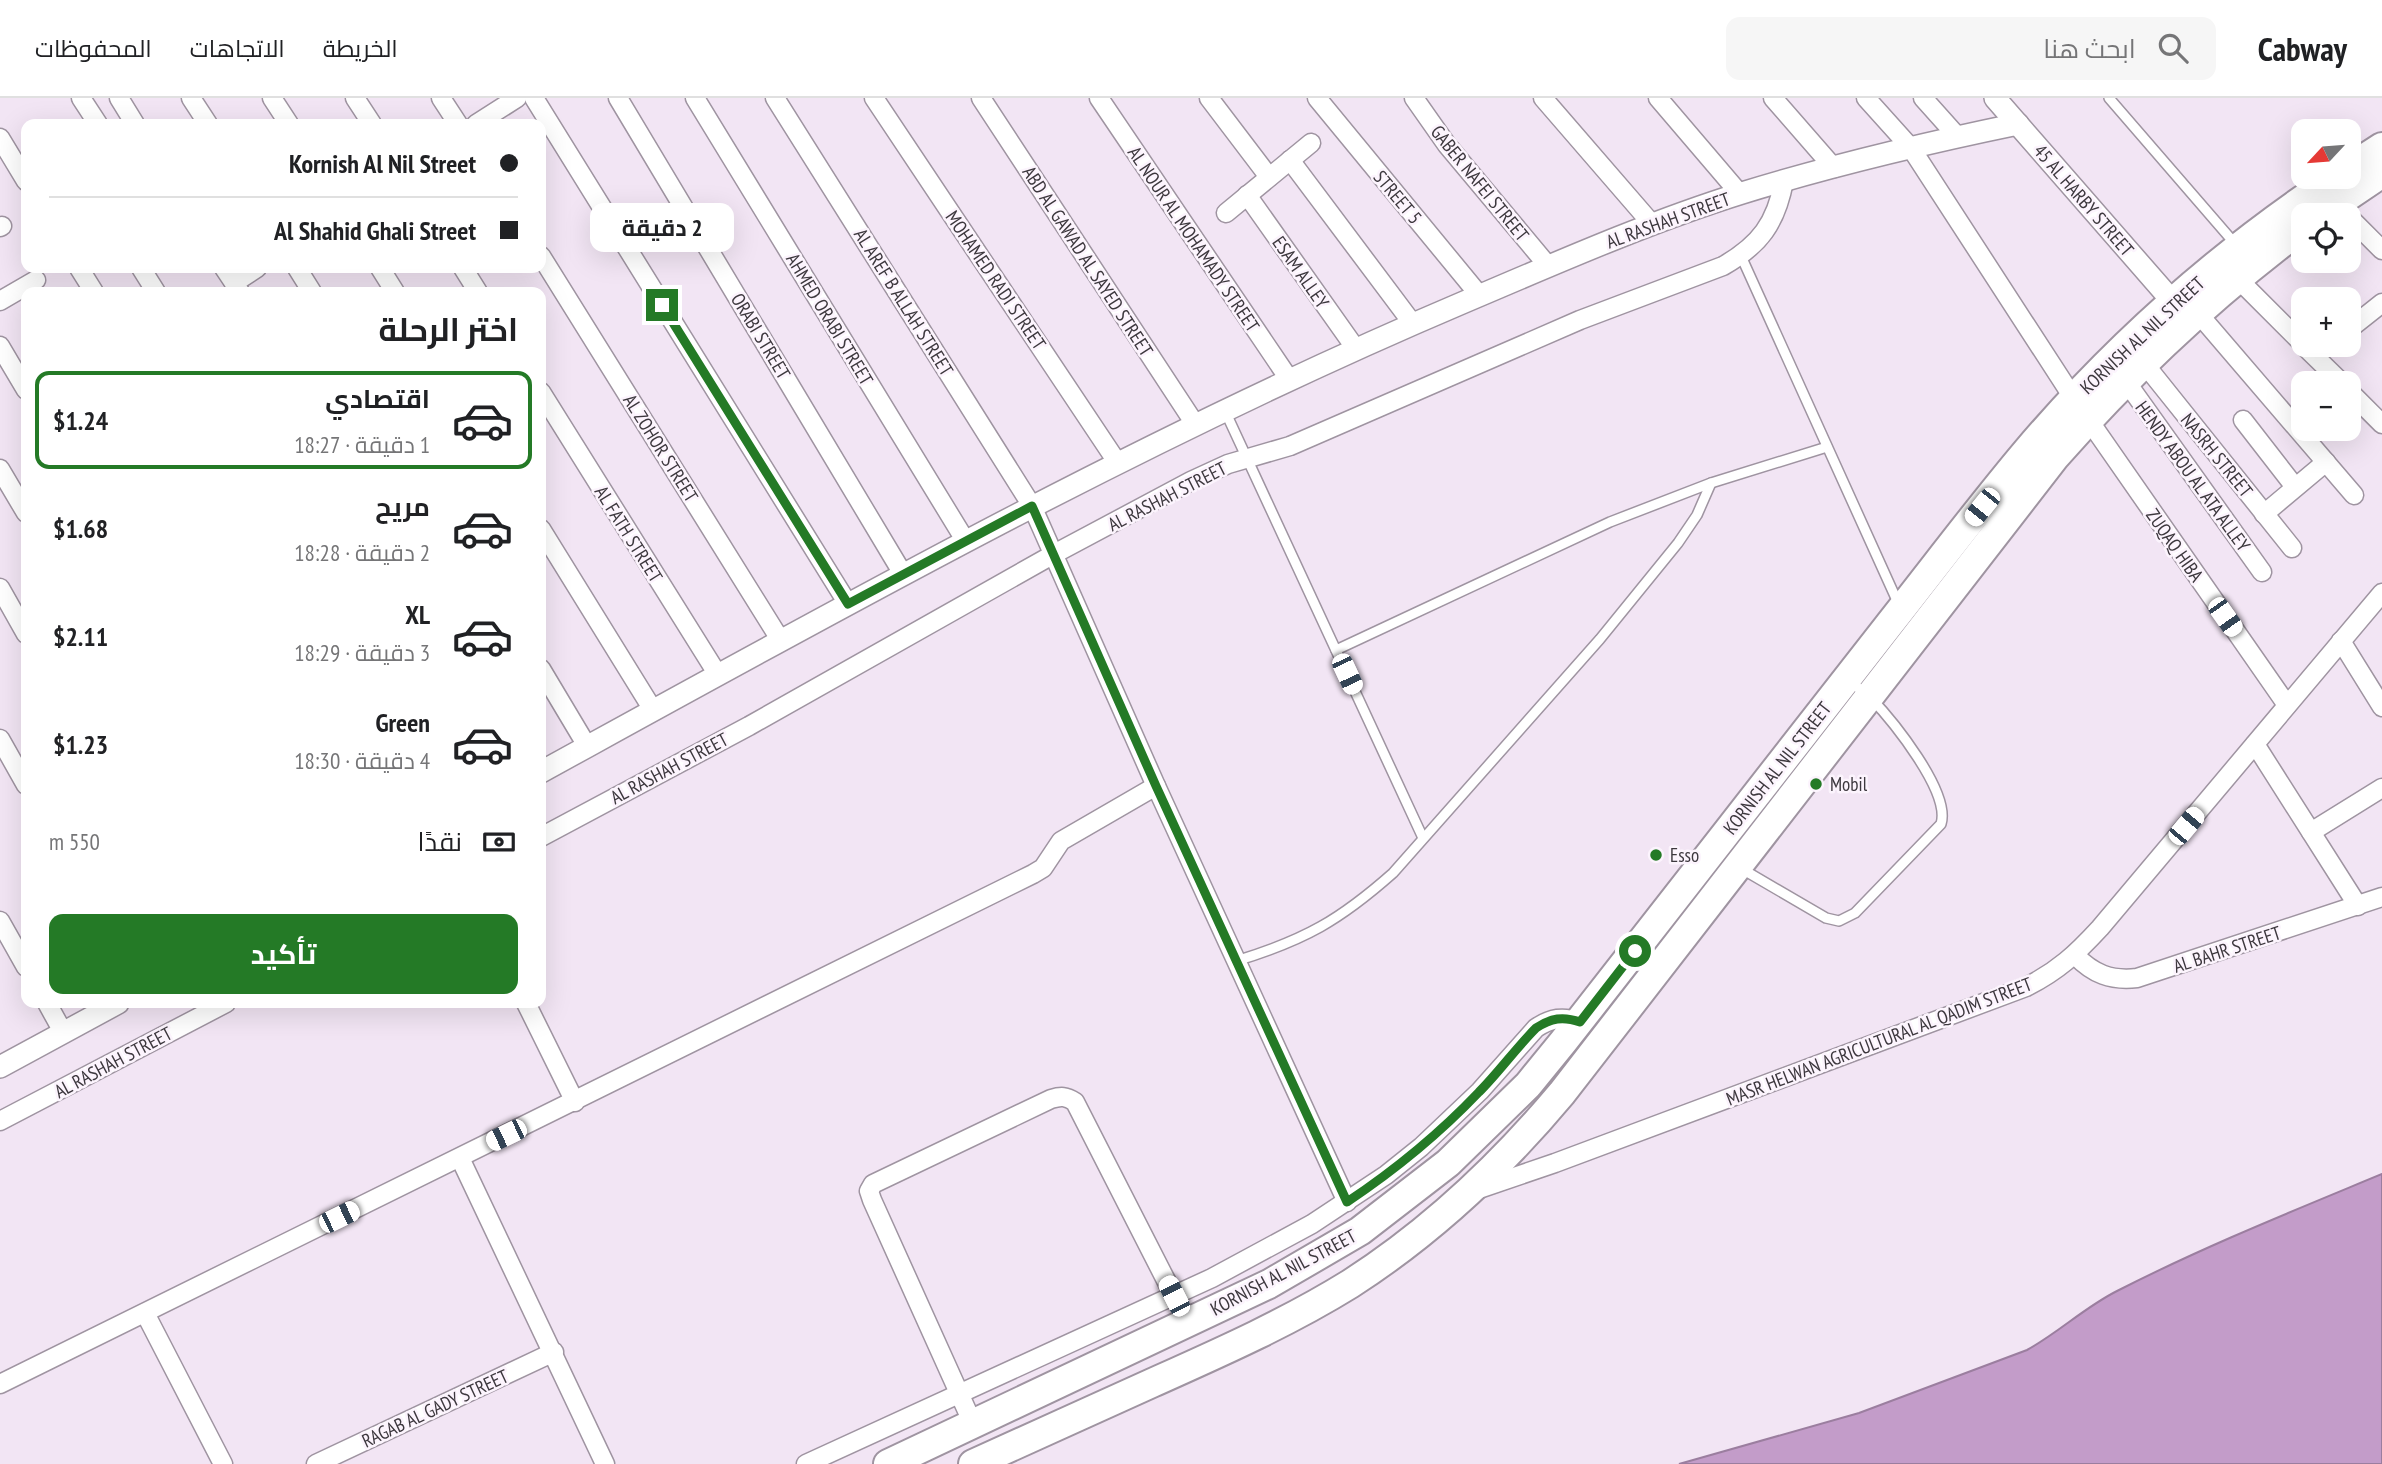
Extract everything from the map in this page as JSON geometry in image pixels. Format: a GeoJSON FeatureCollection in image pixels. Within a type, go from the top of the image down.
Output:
{"type":"FeatureCollection","features":[{"type":"Feature","properties":{"kind":"highway"},"geometry":{"type":"LineString","coordinates":[[2361,161],[2382,147]]}},
{"type":"Feature","properties":{"kind":"highway","name":"KORNISH AL NIL STREET"},"geometry":{"type":"LineString","coordinates":[[2341,203],[2382,173]]}},
{"type":"Feature","properties":{"kind":"highway","name":"KORNISH AL NIL STREET"},"geometry":{"type":"LineString","coordinates":[[888,1464],[1269,1284],[1360,1231],[1438,1172],[1528,1085],[1580,1022],[1846,679],[2027,452],[2134,371],[2185,307],[2239,247],[2291,225]]}},
{"type":"Feature","properties":{"kind":"highway","name":"KORNISH AL NIL STREET"},"geometry":{"type":"LineString","coordinates":[[973,1464],[1222,1352],[1310,1308],[1392,1255],[1468,1192],[1540,1119],[2023,495],[2081,409],[2185,307],[2237,278],[2291,236]]}},
{"type":"Feature","properties":{"kind":"street"},"geometry":{"type":"LineString","coordinates":[[81,98],[96,119]]}},
{"type":"Feature","properties":{"kind":"street"},"geometry":{"type":"LineString","coordinates":[[119,98],[132,119]]}},
{"type":"Feature","properties":{"kind":"street"},"geometry":{"type":"LineString","coordinates":[[191,98],[205,119]]}},
{"type":"Feature","properties":{"kind":"street"},"geometry":{"type":"LineString","coordinates":[[272,98],[286,119]]}},
{"type":"Feature","properties":{"kind":"street"},"geometry":{"type":"LineString","coordinates":[[355,98],[369,119]]}},
{"type":"Feature","properties":{"kind":"street"},"geometry":{"type":"LineString","coordinates":[[441,98],[455,119]]}},
{"type":"Feature","properties":{"kind":"street"},"geometry":{"type":"LineString","coordinates":[[484,119],[517,98]]}},
{"type":"Feature","properties":{"kind":"street"},"geometry":{"type":"LineString","coordinates":[[534,98],[848,604]]}},
{"type":"Feature","properties":{"kind":"street","name":"ORABI STREET"},"geometry":{"type":"LineString","coordinates":[[618,98],[903,574]]}},
{"type":"Feature","properties":{"kind":"street","name":"AHMED ORABI STREET"},"geometry":{"type":"LineString","coordinates":[[695,98],[965,540]]}},
{"type":"Feature","properties":{"kind":"street","name":"AL AREF B ALLAH STREET"},"geometry":{"type":"LineString","coordinates":[[775,98],[1032,506],[1156,786],[1347,1202]]}},
{"type":"Feature","properties":{"kind":"street","name":"MOHAMED RADI STREET"},"geometry":{"type":"LineString","coordinates":[[874,98],[1117,462]]}},
{"type":"Feature","properties":{"kind":"street","name":"ABD AL GAWAD AL SAYED STREET"},"geometry":{"type":"LineString","coordinates":[[981,98],[1195,424]]}},
{"type":"Feature","properties":{"kind":"street","name":"AL NOUR AL MOHAMADY STREET"},"geometry":{"type":"LineString","coordinates":[[1099,98],[1289,379]]}},
{"type":"Feature","properties":{"kind":"street"},"geometry":{"type":"LineString","coordinates":[[1209,98],[1269,177]]}},
{"type":"Feature","properties":{"kind":"street","name":"STREET 5"},"geometry":{"type":"LineString","coordinates":[[1317,98],[1480,296]]}},
{"type":"Feature","properties":{"kind":"street","name":"GABER NAFEI STREET"},"geometry":{"type":"LineString","coordinates":[[1414,98],[1447,145],[1549,267]]}},
{"type":"Feature","properties":{"kind":"street"},"geometry":{"type":"LineString","coordinates":[[1543,98],[1652,224]]}},
{"type":"Feature","properties":{"kind":"street"},"geometry":{"type":"LineString","coordinates":[[1658,98],[1740,194]]}},
{"type":"Feature","properties":{"kind":"street"},"geometry":{"type":"LineString","coordinates":[[1773,98],[1834,168]]}},
{"type":"Feature","properties":{"kind":"street","name":"ZUQAQ HIBA"},"geometry":{"type":"LineString","coordinates":[[1866,98],[1911,148],[2081,409],[2287,705]]}},
{"type":"Feature","properties":{"kind":"street"},"geometry":{"type":"LineString","coordinates":[[1923,98],[1957,136]]}},
{"type":"Feature","properties":{"kind":"street","name":"45 AL HARBY STREET"},"geometry":{"type":"LineString","coordinates":[[1995,98],[2185,307]]}},
{"type":"Feature","properties":{"kind":"street","name":"AL RASHAH STREET"},"geometry":{"type":"LineString","coordinates":[[546,769],[965,540],[1224,410],[1413,324],[1652,224],[1740,194],[1957,136],[2018,124]]}},
{"type":"Feature","properties":{"kind":"street"},"geometry":{"type":"LineString","coordinates":[[0,138],[21,173]]}},
{"type":"Feature","properties":{"kind":"street"},"geometry":{"type":"LineString","coordinates":[[1226,213],[1311,143]]}},
{"type":"Feature","properties":{"kind":"street"},"geometry":{"type":"LineString","coordinates":[[1290,160],[1413,324]]}},
{"type":"Feature","properties":{"kind":"street","name":"AL RASHAH STREET"},"geometry":{"type":"LineString","coordinates":[[546,834],[761,720],[1054,554],[1200,477],[1247,458],[1262,456],[1290,446],[1580,320],[1723,266],[1741,256],[1758,241],[1771,223],[1780,203],[1784,181]]}},
{"type":"Feature","properties":{"kind":"street","name":"ESAM ALLEY"},"geometry":{"type":"LineString","coordinates":[[1247,195],[1356,349]]}},
{"type":"Feature","properties":{"kind":"street"},"geometry":{"type":"LineString","coordinates":[[2361,229],[2382,250]]}},
{"type":"Feature","properties":{"kind":"street","name":"AL ZOHOR STREET"},"geometry":{"type":"LineString","coordinates":[[546,264],[781,641]]}},
{"type":"Feature","properties":{"kind":"street"},"geometry":{"type":"LineString","coordinates":[[2237,278],[2291,332]]}},
{"type":"Feature","properties":{"kind":"street"},"geometry":{"type":"LineString","coordinates":[[25,287],[36,280]]}},
{"type":"Feature","properties":{"kind":"street"},"geometry":{"type":"LineString","coordinates":[[0,302],[21,289]]}},
{"type":"Feature","properties":{"kind":"street"},"geometry":{"type":"LineString","coordinates":[[2361,320],[2382,303]]}},
{"type":"Feature","properties":{"kind":"street"},"geometry":{"type":"LineString","coordinates":[[2185,307],[2354,495]]}},
{"type":"Feature","properties":{"kind":"street"},"geometry":{"type":"LineString","coordinates":[[0,346],[19,360]]}},
{"type":"Feature","properties":{"kind":"street"},"geometry":{"type":"LineString","coordinates":[[2316,357],[2330,371]]}},
{"type":"Feature","properties":{"kind":"street","name":"NASRH STREET"},"geometry":{"type":"LineString","coordinates":[[2134,371],[2264,513],[2292,548]]}},
{"type":"Feature","properties":{"kind":"street","name":"HENDY ABOU AL ATA ALLEY"},"geometry":{"type":"LineString","coordinates":[[2134,371],[2262,572]]}},
{"type":"Feature","properties":{"kind":"street","name":"AL FATH STREET"},"geometry":{"type":"LineString","coordinates":[[546,400],[718,675]]}},
{"type":"Feature","properties":{"kind":"street"},"geometry":{"type":"LineString","coordinates":[[2361,402],[2380,419]]}},
{"type":"Feature","properties":{"kind":"street"},"geometry":{"type":"LineString","coordinates":[[2243,420],[2295,487]]}},
{"type":"Feature","properties":{"kind":"street"},"geometry":{"type":"LineString","coordinates":[[2264,513],[2326,462]]}},
{"type":"Feature","properties":{"kind":"street"},"geometry":{"type":"LineString","coordinates":[[0,469],[21,505]]}},
{"type":"Feature","properties":{"kind":"street"},"geometry":{"type":"LineString","coordinates":[[546,537],[653,710]]}},
{"type":"Feature","properties":{"kind":"street"},"geometry":{"type":"LineString","coordinates":[[0,588],[21,625]]}},
{"type":"Feature","properties":{"kind":"street","name":"MASR HELWAN AGRICULTURAL AL QADIM STREET"},"geometry":{"type":"LineString","coordinates":[[1468,1192],[1555,1163],[2026,987],[2052,973],[2075,955],[2382,593]]}},
{"type":"Feature","properties":{"kind":"street"},"geometry":{"type":"LineString","coordinates":[[2341,641],[2381,701]]}},
{"type":"Feature","properties":{"kind":"street"},"geometry":{"type":"LineString","coordinates":[[546,677],[587,746]]}},
{"type":"Feature","properties":{"kind":"street"},"geometry":{"type":"LineString","coordinates":[[0,739],[21,776]]}},
{"type":"Feature","properties":{"kind":"street"},"geometry":{"type":"LineString","coordinates":[[2255,744],[2358,906]]}},
{"type":"Feature","properties":{"kind":"street"},"geometry":{"type":"LineString","coordinates":[[0,1384],[1033,874],[1043,868],[1061,841],[1156,786]]}},
{"type":"Feature","properties":{"kind":"street"},"geometry":{"type":"LineString","coordinates":[[2311,832],[2382,788]]}},
{"type":"Feature","properties":{"kind":"street","name":"AL BAHR STREET"},"geometry":{"type":"LineString","coordinates":[[2075,955],[2096,973],[2123,980],[2137,978],[2382,897]]}},
{"type":"Feature","properties":{"kind":"street"},"geometry":{"type":"LineString","coordinates":[[0,921],[21,958]]}},
{"type":"Feature","properties":{"kind":"street"},"geometry":{"type":"LineString","coordinates":[[50,1008],[63,1032]]}},
{"type":"Feature","properties":{"kind":"street"},"geometry":{"type":"LineString","coordinates":[[0,1067],[109,1008]]}},
{"type":"Feature","properties":{"kind":"street","name":"AL RASHAH STREET"},"geometry":{"type":"LineString","coordinates":[[0,1121],[216,1008]]}},
{"type":"Feature","properties":{"kind":"street"},"geometry":{"type":"LineString","coordinates":[[528,1008],[575,1102]]}},
{"type":"Feature","properties":{"kind":"street"},"geometry":{"type":"LineString","coordinates":[[806,1464],[1174,1296],[1263,1252],[1347,1202],[1386,1175],[1454,1118],[1544,1022],[1561,1018],[1580,1022]]}},
{"type":"Feature","properties":{"kind":"street"},"geometry":{"type":"LineString","coordinates":[[972,1424],[869,1191],[873,1184],[1051,1099],[1068,1097],[1075,1102],[1174,1296]]}},
{"type":"Feature","properties":{"kind":"street"},"geometry":{"type":"LineString","coordinates":[[460,1158],[605,1464]]}},
{"type":"Feature","properties":{"kind":"street"},"geometry":{"type":"LineString","coordinates":[[145,1313],[223,1464]]}},
{"type":"Feature","properties":{"kind":"street","name":"RAGAB AL GADY STREET"},"geometry":{"type":"LineString","coordinates":[[316,1464],[554,1352]]}},
{"type":"Feature","properties":{"kind":"lane"},"geometry":{"type":"LineString","coordinates":[[2109,98],[2239,247]]}},
{"type":"Feature","properties":{"kind":"lane"},"geometry":{"type":"LineString","coordinates":[[1741,256],[1901,610]]}},
{"type":"Feature","properties":{"kind":"lane"},"geometry":{"type":"LineString","coordinates":[[1224,410],[1423,838]]}},
{"type":"Feature","properties":{"kind":"lane"},"geometry":{"type":"LineString","coordinates":[[1336,650],[1610,522],[1711,483],[1827,447]]}},
{"type":"Feature","properties":{"kind":"lane"},"geometry":{"type":"LineString","coordinates":[[1236,961],[1280,947],[1321,928],[1359,903],[1394,873],[1600,639],[1678,543],[1697,515],[1711,483]]}},
{"type":"Feature","properties":{"kind":"lane"},"geometry":{"type":"LineString","coordinates":[[1737,866],[1826,918],[1839,921],[1855,913],[1941,824],[1943,810],[1925,770],[1902,734],[1868,696],[1846,679]]}},
{"type":"Feature","properties":{"kind":"shaded area"},"geometry":{"type":"Polygon","coordinates":[[[2382,1174],[2382,1464],[1679,1464],[1859,1413],[2027,1350],[2105,1297],[2149,1275],[2382,1174]]]}},
{"type":"Feature","properties":{"kind":"place","name":"Mobil"},"geometry":{"type":"Point","coordinates":[1816,784]}},
{"type":"Feature","properties":{"kind":"place","name":"Esso"},"geometry":{"type":"Point","coordinates":[1656,855]}},
{"type":"Feature","properties":{"kind":"route"},"geometry":{"type":"LineString","coordinates":[[662,305],[848,604],[1032,506],[1156,786],[1347,1202],[1386,1175],[1454,1118],[1536,1028],[1553,1019],[1569,1018],[1580,1022],[1635,951]]}}]}
